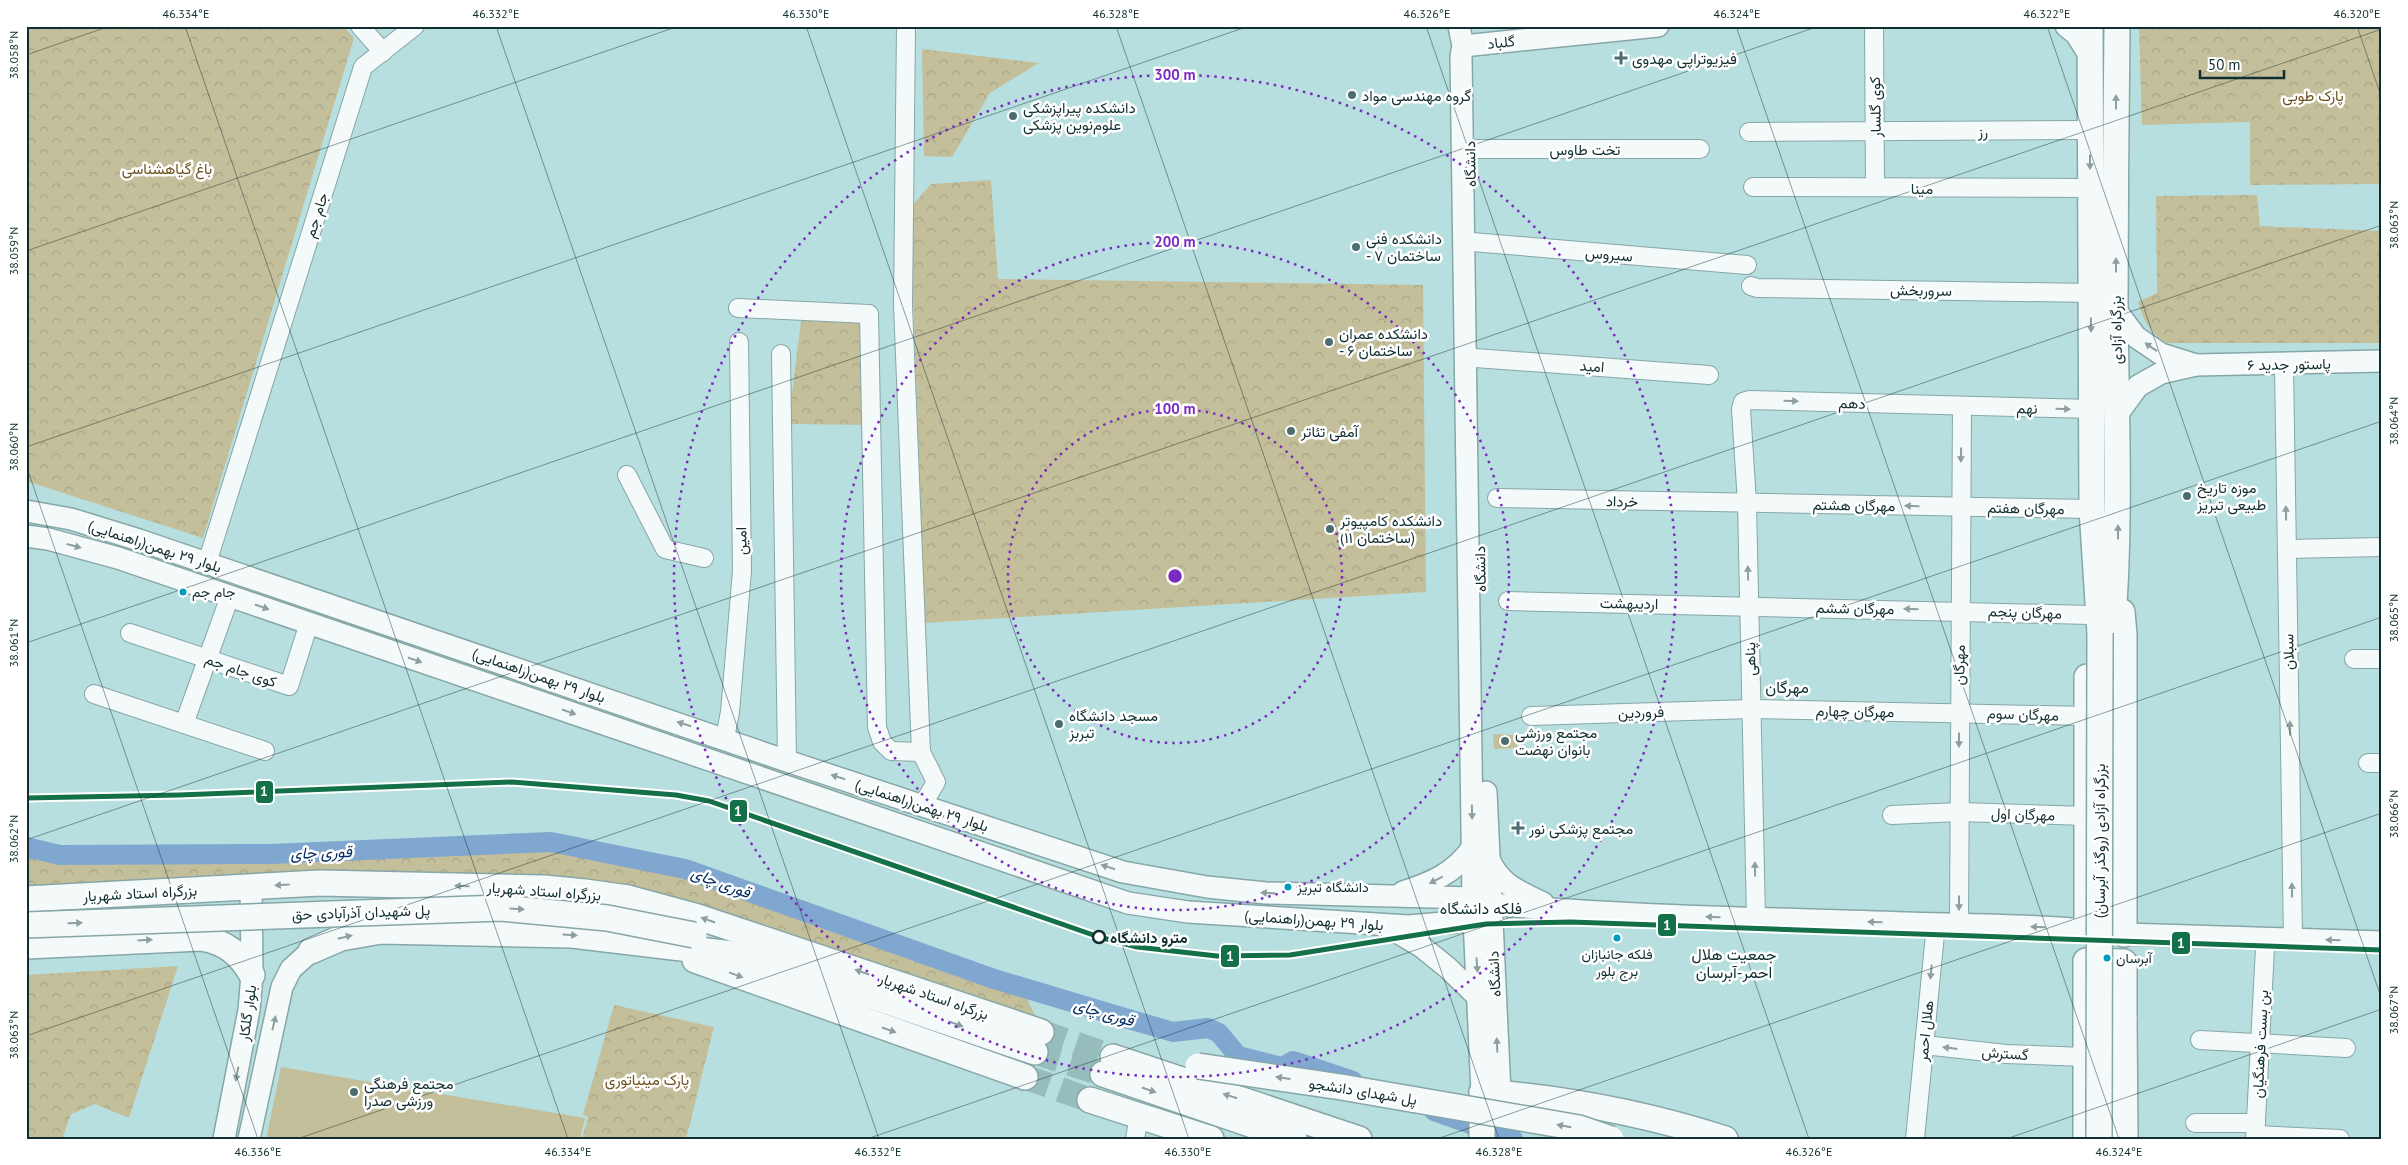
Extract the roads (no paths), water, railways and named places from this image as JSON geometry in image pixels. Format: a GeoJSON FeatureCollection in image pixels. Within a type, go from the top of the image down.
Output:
{"type":"FeatureCollection","features":[{"type":"Feature","properties":{"kind":"highway"},"geometry":{"type":"LineString","coordinates":[[2090,40],[2104,33],[2117,33]]}},
{"type":"Feature","properties":{"kind":"highway","name":"بزرگراه آزادی"},"geometry":{"type":"LineString","coordinates":[[2101,627],[2118,412],[2115,309],[2117,33]]}},
{"type":"Feature","properties":{"kind":"highway","name":"بزرگراه آزادی"},"geometry":{"type":"LineString","coordinates":[[2090,40],[2092,509],[2106,570]]}},
{"type":"Feature","properties":{"kind":"highway"},"geometry":{"type":"LineString","coordinates":[[2106,570],[2124,635],[2124,934]]}},
{"type":"Feature","properties":{"kind":"highway"},"geometry":{"type":"LineString","coordinates":[[2087,929],[2087,716],[2101,627]]}},
{"type":"Feature","properties":{"kind":"highway","name":"بزرگراه آزادی (روگذر آبرسان)"},"geometry":{"type":"LineString","coordinates":[[2099,1139],[2101,627]]}},
{"type":"Feature","properties":{"kind":"highway","name":"بزرگراه آزادی (روگذر آبرسان)"},"geometry":{"type":"LineString","coordinates":[[2101,627],[2111,1139]]}},
{"type":"Feature","properties":{"kind":"highway"},"geometry":{"type":"LineString","coordinates":[[2087,807],[2093,806],[2103,810],[2117,807],[2124,797]]}},
{"type":"Feature","properties":{"kind":"highway"},"geometry":{"type":"LineString","coordinates":[[311,951],[333,907],[329,889],[320,883]]}},
{"type":"Feature","properties":{"kind":"highway","name":"بزرگراه استاد شهریار"},"geometry":{"type":"LineString","coordinates":[[26,899],[320,883],[544,888],[628,898],[698,917],[1038,1042],[757,957],[694,936]]}},
{"type":"Feature","properties":{"kind":"highway"},"geometry":{"type":"LineString","coordinates":[[381,884],[368,896],[365,905],[370,923],[381,931]]}},
{"type":"Feature","properties":{"kind":"highway"},"geometry":{"type":"LineString","coordinates":[[201,938],[210,932],[216,924],[218,914],[216,904],[210,895],[202,890]]}},
{"type":"Feature","properties":{"kind":"highway","name":"پل شهیدان آذرآبادی حق"},"geometry":{"type":"LineString","coordinates":[[26,925],[500,908],[597,916],[694,936]]}},
{"type":"Feature","properties":{"kind":"highway"},"geometry":{"type":"LineString","coordinates":[[311,951],[341,938],[381,931],[572,935],[757,957]]}},
{"type":"Feature","properties":{"kind":"highway"},"geometry":{"type":"LineString","coordinates":[[26,946],[201,938],[225,945],[234,951],[243,959],[252,976]]}},
{"type":"Feature","properties":{"kind":"highway"},"geometry":{"type":"LineString","coordinates":[[657,946],[1025,1077]]}},
{"type":"Feature","properties":{"kind":"highway"},"geometry":{"type":"LineString","coordinates":[[2086,1139],[2086,962],[2124,962],[2125,1139]]}},
{"type":"Feature","properties":{"kind":"highway"},"geometry":{"type":"LineString","coordinates":[[2086,1015],[2092,1005],[2107,1004],[2119,1006],[2124,1019]]}},
{"type":"Feature","properties":{"kind":"highway","name":"پل شهدای دانشجو"},"geometry":{"type":"LineString","coordinates":[[1108,1066],[1136,1058],[1198,1066],[1341,1087],[1560,1125],[1611,1139]]}},
{"type":"Feature","properties":{"kind":"highway"},"geometry":{"type":"LineString","coordinates":[[1108,1066],[1294,1139]]}},
{"type":"Feature","properties":{"kind":"highway"},"geometry":{"type":"LineString","coordinates":[[1108,1066],[1359,1139]]}},
{"type":"Feature","properties":{"kind":"highway"},"geometry":{"type":"LineString","coordinates":[[1482,1139],[1491,1093],[1604,1109],[1694,1128],[1725,1139]]}},
{"type":"Feature","properties":{"kind":"highway"},"geometry":{"type":"LineString","coordinates":[[1090,1100],[1137,1127],[1211,1139]]}},
{"type":"Feature","properties":{"kind":"highway"},"geometry":{"type":"LineString","coordinates":[[1604,1109],[1686,1139]]}},
{"type":"Feature","properties":{"kind":"main road","name":"گلباد"},"geometry":{"type":"LineString","coordinates":[[1461,36],[1658,26]]}},
{"type":"Feature","properties":{"kind":"main road"},"geometry":{"type":"LineString","coordinates":[[2066,26],[2076,34],[2090,40]]}},
{"type":"Feature","properties":{"kind":"main road","name":"دانشگاه"},"geometry":{"type":"LineString","coordinates":[[1461,36],[1468,54],[1475,358],[1481,853],[1479,998],[1491,1093]]}},
{"type":"Feature","properties":{"kind":"main road","name":"دانشگاه"},"geometry":{"type":"LineString","coordinates":[[1461,36],[1481,853]]}},
{"type":"Feature","properties":{"kind":"main road","name":"پاستور جدید ۶"},"geometry":{"type":"LineString","coordinates":[[2115,309],[2136,337],[2162,354],[2196,365]]}},
{"type":"Feature","properties":{"kind":"main road","name":"پاستور جدید ۶"},"geometry":{"type":"LineString","coordinates":[[2118,412],[2138,386],[2161,373],[2196,365],[2382,362]]}},
{"type":"Feature","properties":{"kind":"main road","name":"بلوار ٢٩ بهمن(راهنمایی)"},"geometry":{"type":"LineString","coordinates":[[26,511],[71,519],[206,563],[1123,872],[1148,878],[1266,893],[1399,897],[1479,906]]}},
{"type":"Feature","properties":{"kind":"main road","name":"بلوار ٢٩ بهمن(راهنمایی)"},"geometry":{"type":"LineString","coordinates":[[26,536],[48,539],[118,558],[1128,903],[1188,912],[1408,926],[1456,922],[1479,906]]}},
{"type":"Feature","properties":{"kind":"main road"},"geometry":{"type":"LineString","coordinates":[[614,728],[621,704]]}},
{"type":"Feature","properties":{"kind":"main road"},"geometry":{"type":"LineString","coordinates":[[1399,897],[1433,882],[1465,859],[1481,853],[1502,880],[1513,889],[1554,909]]}},
{"type":"Feature","properties":{"kind":"main road","name":"بلوار گلکار"},"geometry":{"type":"LineString","coordinates":[[224,1139],[249,1010],[252,976],[251,886]]}},
{"type":"Feature","properties":{"kind":"main road"},"geometry":{"type":"LineString","coordinates":[[1399,897],[1414,905],[1416,912],[1414,920],[1408,926]]}},
{"type":"Feature","properties":{"kind":"main road","name":"دانشگاه"},"geometry":{"type":"LineString","coordinates":[[1479,906],[1491,1093]]}},
{"type":"Feature","properties":{"kind":"main road"},"geometry":{"type":"LineString","coordinates":[[1479,906],[1554,909],[1624,915],[2087,929],[2124,934],[2267,943],[2293,939],[2382,942]]}},
{"type":"Feature","properties":{"kind":"main road"},"geometry":{"type":"LineString","coordinates":[[1382,924],[1422,947],[1448,968],[1479,998]]}},
{"type":"Feature","properties":{"kind":"main road","name":"بلوار گلکار"},"geometry":{"type":"LineString","coordinates":[[249,1139],[282,988],[291,969],[311,951]]}},
{"type":"Feature","properties":{"kind":"street"},"geometry":{"type":"LineString","coordinates":[[360,26],[383,52],[415,26]]}},
{"type":"Feature","properties":{"kind":"street"},"geometry":{"type":"LineString","coordinates":[[906,26],[903,305],[921,752],[936,782],[922,804]]}},
{"type":"Feature","properties":{"kind":"street","name":"کوی گلسار"},"geometry":{"type":"LineString","coordinates":[[1874,26],[1875,188]]}},
{"type":"Feature","properties":{"kind":"street","name":"جام جم"},"geometry":{"type":"LineString","coordinates":[[206,563],[363,68],[383,52]]}},
{"type":"Feature","properties":{"kind":"street","name":"رز"},"geometry":{"type":"LineString","coordinates":[[1749,132],[2090,130]]}},
{"type":"Feature","properties":{"kind":"street","name":"تخت طاوس"},"geometry":{"type":"LineString","coordinates":[[1470,149],[1700,149]]}},
{"type":"Feature","properties":{"kind":"street","name":"مینا"},"geometry":{"type":"LineString","coordinates":[[1753,187],[2090,188]]}},
{"type":"Feature","properties":{"kind":"street","name":"سیروس"},"geometry":{"type":"LineString","coordinates":[[1472,242],[1747,265]]}},
{"type":"Feature","properties":{"kind":"street","name":"سروربخش"},"geometry":{"type":"LineString","coordinates":[[1751,286],[1757,288],[2091,293]]}},
{"type":"Feature","properties":{"kind":"street"},"geometry":{"type":"LineString","coordinates":[[738,308],[869,314],[877,726],[882,742],[891,751],[921,752]]}},
{"type":"Feature","properties":{"kind":"street","name":"امین"},"geometry":{"type":"LineString","coordinates":[[725,738],[730,712],[742,571],[739,342]]}},
{"type":"Feature","properties":{"kind":"street"},"geometry":{"type":"LineString","coordinates":[[781,354],[787,760]]}},
{"type":"Feature","properties":{"kind":"street","name":"امید"},"geometry":{"type":"LineString","coordinates":[[1475,358],[1709,375]]}},
{"type":"Feature","properties":{"kind":"street","name":"سبلان"},"geometry":{"type":"LineString","coordinates":[[2284,365],[2293,939]]}},
{"type":"Feature","properties":{"kind":"street","name":"دهم"},"geometry":{"type":"LineString","coordinates":[[1743,402],[1749,400],[1962,406]]}},
{"type":"Feature","properties":{"kind":"street","name":"پناهی"},"geometry":{"type":"LineString","coordinates":[[1743,402],[1741,409],[1747,503],[1756,918]]}},
{"type":"Feature","properties":{"kind":"street","name":"نهم"},"geometry":{"type":"LineString","coordinates":[[1962,406],[2092,409]]}},
{"type":"Feature","properties":{"kind":"street","name":"مهرگان"},"geometry":{"type":"LineString","coordinates":[[1959,924],[1962,406]]}},
{"type":"Feature","properties":{"kind":"street"},"geometry":{"type":"LineString","coordinates":[[627,475],[665,549],[704,558]]}},
{"type":"Feature","properties":{"kind":"street","name":"خرداد"},"geometry":{"type":"LineString","coordinates":[[1497,498],[1747,503]]}},
{"type":"Feature","properties":{"kind":"street","name":"مهرگان هشتم"},"geometry":{"type":"LineString","coordinates":[[1747,503],[1960,507]]}},
{"type":"Feature","properties":{"kind":"street","name":"مهرگان هفتم"},"geometry":{"type":"LineString","coordinates":[[1960,507],[2092,509]]}},
{"type":"Feature","properties":{"kind":"street"},"geometry":{"type":"LineString","coordinates":[[2287,549],[2382,547]]}},
{"type":"Feature","properties":{"kind":"street"},"geometry":{"type":"LineString","coordinates":[[184,724],[230,596]]}},
{"type":"Feature","properties":{"kind":"street","name":"اردیبهشت"},"geometry":{"type":"LineString","coordinates":[[1508,601],[1749,605]]}},
{"type":"Feature","properties":{"kind":"street","name":"مهرگان ششم"},"geometry":{"type":"LineString","coordinates":[[1749,605],[1960,610]]}},
{"type":"Feature","properties":{"kind":"street","name":"مهرگان پنجم"},"geometry":{"type":"LineString","coordinates":[[1960,610],[2101,627]]}},
{"type":"Feature","properties":{"kind":"street","name":"کوی جام جم"},"geometry":{"type":"LineString","coordinates":[[130,633],[289,686],[309,624]]}},
{"type":"Feature","properties":{"kind":"street"},"geometry":{"type":"LineString","coordinates":[[2354,659],[2382,659]]}},
{"type":"Feature","properties":{"kind":"street"},"geometry":{"type":"LineString","coordinates":[[94,694],[265,751]]}},
{"type":"Feature","properties":{"kind":"street","name":"مهرگان چهارم"},"geometry":{"type":"LineString","coordinates":[[1751,709],[1959,712]]}},
{"type":"Feature","properties":{"kind":"street","name":"فروردین"},"geometry":{"type":"LineString","coordinates":[[1531,716],[1751,709]]}},
{"type":"Feature","properties":{"kind":"street","name":"مهرگان سوم"},"geometry":{"type":"LineString","coordinates":[[1959,712],[2087,716]]}},
{"type":"Feature","properties":{"kind":"street","name":"مهرگان اول"},"geometry":{"type":"LineString","coordinates":[[1892,815],[2087,807]]}},
{"type":"Feature","properties":{"kind":"street","name":"هلال احمر"},"geometry":{"type":"LineString","coordinates":[[1915,1139],[1936,924]]}},
{"type":"Feature","properties":{"kind":"street","name":"بن بست فرهنگیان"},"geometry":{"type":"LineString","coordinates":[[2256,1132],[2267,943]]}},
{"type":"Feature","properties":{"kind":"street"},"geometry":{"type":"LineString","coordinates":[[2200,1040],[2346,1048]]}},
{"type":"Feature","properties":{"kind":"street","name":"گسترش"},"geometry":{"type":"LineString","coordinates":[[1924,1045],[2006,1054],[2086,1057]]}},
{"type":"Feature","properties":{"kind":"street"},"geometry":{"type":"LineString","coordinates":[[2195,1122],[2256,1132],[2340,1139]]}},
{"type":"Feature","properties":{"kind":"waterway","name":"قوری چای"},"geometry":{"type":"LineString","coordinates":[[26,847],[60,855],[271,854],[551,842],[685,869],[994,979],[1173,1032],[1208,1028],[1219,1033],[1238,1056],[1282,1067],[1293,1061],[1353,1081]]}},
{"type":"Feature","properties":{"kind":"waterway","name":"قوری چای"},"geometry":{"type":"LineString","coordinates":[[1434,1111],[1513,1139]]}},
{"type":"Feature","properties":{"kind":"tunnel"},"geometry":{"type":"LineString","coordinates":[[1041,1032],[1113,1057]]}},
{"type":"Feature","properties":{"kind":"tunnel"},"geometry":{"type":"LineString","coordinates":[[1035,1052],[1103,1074]]}},
{"type":"Feature","properties":{"kind":"tunnel"},"geometry":{"type":"LineString","coordinates":[[1025,1077],[1090,1100]]}},
{"type":"Feature","properties":{"kind":"place","name":"فیزیوتراپی مهدوی"},"geometry":{"type":"Point","coordinates":[1621,58]}},
{"type":"Feature","properties":{"kind":"place","name":"گروه مهندسی مواد"},"geometry":{"type":"Point","coordinates":[1352,95]}},
{"type":"Feature","properties":{"kind":"place","name":"دانشکده پیراپزشکی علوم‌نوین پزشکی"},"geometry":{"type":"Point","coordinates":[1013,116]}},
{"type":"Feature","properties":{"kind":"place","name":"دانشکده فنی - ساختمان ۷"},"geometry":{"type":"Point","coordinates":[1356,247]}},
{"type":"Feature","properties":{"kind":"place","name":"دانشکده عمران - ساختمان ۶"},"geometry":{"type":"Point","coordinates":[1329,342]}},
{"type":"Feature","properties":{"kind":"place","name":"آمفی تئاتر"},"geometry":{"type":"Point","coordinates":[1291,431]}},
{"type":"Feature","properties":{"kind":"place","name":"موزه تاریخ طبیعی تبریز"},"geometry":{"type":"Point","coordinates":[2187,496]}},
{"type":"Feature","properties":{"kind":"place","name":"دانشکده کامپیوتر (ساختمان ۱۱)"},"geometry":{"type":"Point","coordinates":[1330,529]}},
{"type":"Feature","properties":{"kind":"place","name":"جام جم"},"geometry":{"type":"Point","coordinates":[183,592]}},
{"type":"Feature","properties":{"kind":"place","name":"مسجد دانشگاه تبربز"},"geometry":{"type":"Point","coordinates":[1059,724]}},
{"type":"Feature","properties":{"kind":"place","name":"مجتمع ورزشی بانوان نهضت"},"geometry":{"type":"Point","coordinates":[1505,741]}},
{"type":"Feature","properties":{"kind":"place","name":"مجتمع پزشکی نور"},"geometry":{"type":"Point","coordinates":[1518,828]}},
{"type":"Feature","properties":{"kind":"place","name":"دانشگاه تبریز"},"geometry":{"type":"Point","coordinates":[1288,887]}},
{"type":"Feature","properties":{"kind":"place","name":"مترو دانشگاه"},"geometry":{"type":"Point","coordinates":[1099,937]}},
{"type":"Feature","properties":{"kind":"place","name":"فلکه جانبازان برج بلور"},"geometry":{"type":"Point","coordinates":[1617,938]}},
{"type":"Feature","properties":{"kind":"place","name":"آبرسان"},"geometry":{"type":"Point","coordinates":[2107,958]}},
{"type":"Feature","properties":{"kind":"place","name":"مجتمع فرهنگی ورزشی صدرا"},"geometry":{"type":"Point","coordinates":[354,1092]}},
{"type":"Feature","properties":{"kind":"district","name":"مهرگان"},"geometry":{"type":"Point","coordinates":[1787,687]}},
{"type":"Feature","properties":{"kind":"district","name":"فلکه دانشگاه"},"geometry":{"type":"Point","coordinates":[1481,908]}},
{"type":"Feature","properties":{"kind":"district","name":"جمعیت هلال احمر-آبرسان"},"geometry":{"type":"Point","coordinates":[1734,963]}},
{"type":"Feature","properties":{"kind":"park label","name":"پارک طوبی"},"geometry":{"type":"Point","coordinates":[2313,95]}},
{"type":"Feature","properties":{"kind":"park label","name":"باغ گیاهشناسی"},"geometry":{"type":"Point","coordinates":[167,168]}},
{"type":"Feature","properties":{"kind":"park label","name":"پارک مینیاتوری"},"geometry":{"type":"Point","coordinates":[647,1079]}}]}
